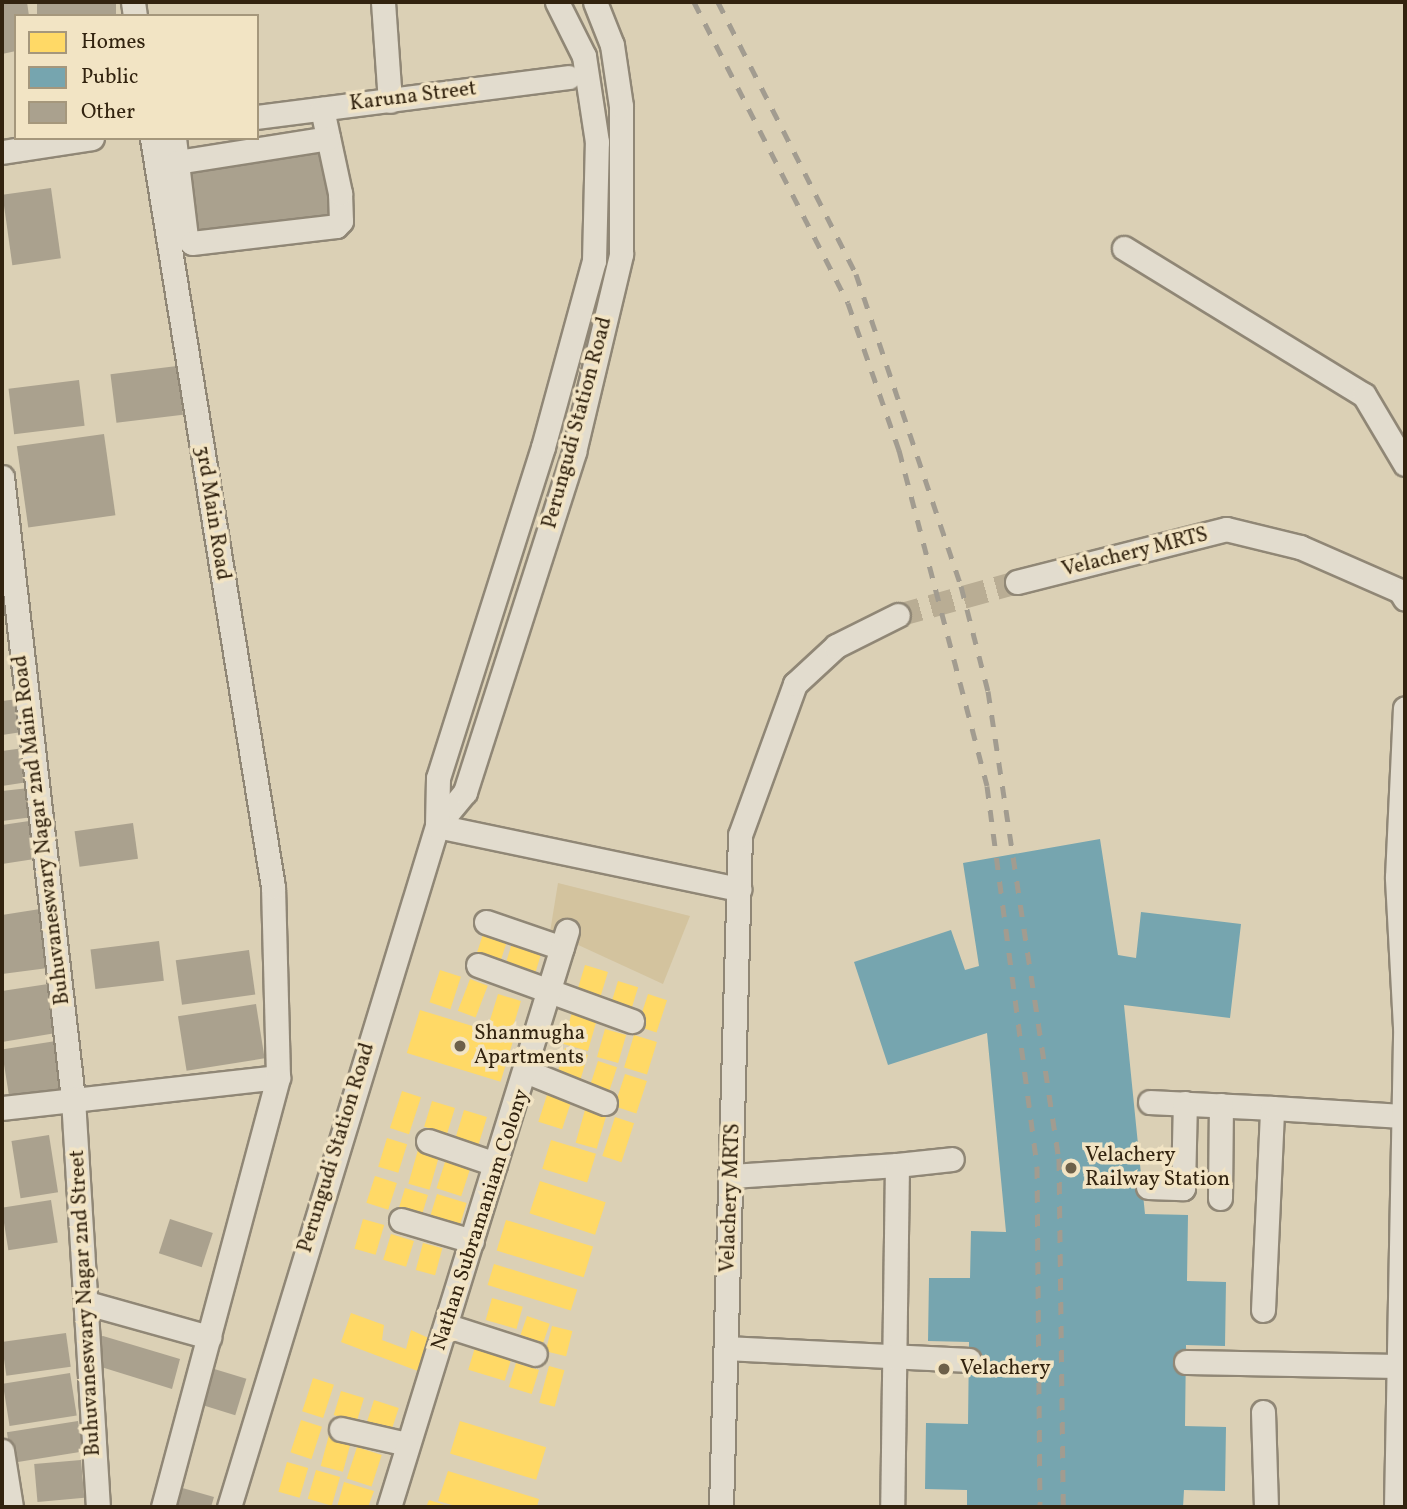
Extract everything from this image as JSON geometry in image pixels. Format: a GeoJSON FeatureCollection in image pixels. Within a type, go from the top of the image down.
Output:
{"type":"FeatureCollection","features":[{"type":"Feature","properties":{"kind":"street"},"geometry":{"type":"LineString","coordinates":[[383,2],[390,101]]}},
{"type":"Feature","properties":{"kind":"street","name":"Perungudi Station Road"},"geometry":{"type":"LineString","coordinates":[[229,1507],[437,826],[438,778],[543,447],[594,261],[597,142],[584,56],[557,2]]}},
{"type":"Feature","properties":{"kind":"street","name":"Perungudi Station Road"},"geometry":{"type":"LineString","coordinates":[[437,826],[465,792],[566,478],[621,254],[621,106],[612,46],[595,2]]}},
{"type":"Feature","properties":{"kind":"street","name":"Karuna Street"},"geometry":{"type":"LineString","coordinates":[[266,116],[568,77]]}},
{"type":"Feature","properties":{"kind":"street"},"geometry":{"type":"LineString","coordinates":[[174,140],[192,243],[336,226],[341,221],[340,193],[322,109]]}},
{"type":"Feature","properties":{"kind":"street"},"geometry":{"type":"LineString","coordinates":[[266,116],[278,146]]}},
{"type":"Feature","properties":{"kind":"street"},"geometry":{"type":"LineString","coordinates":[[177,162],[211,147],[278,146],[328,138]]}},
{"type":"Feature","properties":{"kind":"street"},"geometry":{"type":"LineString","coordinates":[[2,152],[79,140]]}},
{"type":"Feature","properties":{"kind":"street","name":"3rd Main Road"},"geometry":{"type":"LineString","coordinates":[[152,140],[273,887],[278,1077],[163,1507]]}},
{"type":"Feature","properties":{"kind":"street"},"geometry":{"type":"LineString","coordinates":[[1124,248],[1364,396],[1405,464]]}},
{"type":"Feature","properties":{"kind":"street","name":"Buhuvaneswary Nagar 2nd Main Road"},"geometry":{"type":"LineString","coordinates":[[2,477],[73,1099]]}},
{"type":"Feature","properties":{"kind":"street","name":"Velachery MRTS"},"geometry":{"type":"LineString","coordinates":[[1017,582],[1226,529],[1300,547],[1401,591],[1405,598]]}},
{"type":"Feature","properties":{"kind":"street","name":"Velachery MRTS"},"geometry":{"type":"LineString","coordinates":[[720,1507],[732,1176],[740,835],[795,684],[836,646],[898,615]]}},
{"type":"Feature","properties":{"kind":"street"},"geometry":{"type":"LineString","coordinates":[[1396,1507],[1405,1027],[1396,877],[1403,788],[1405,708]]}},
{"type":"Feature","properties":{"kind":"street"},"geometry":{"type":"LineString","coordinates":[[437,826],[738,889]]}},
{"type":"Feature","properties":{"kind":"street","name":"Nathan Subramaniam Colony"},"geometry":{"type":"LineString","coordinates":[[389,1507],[407,1444],[448,1326],[495,1164],[528,1072],[564,939],[486,922]]}},
{"type":"Feature","properties":{"kind":"street"},"geometry":{"type":"LineString","coordinates":[[478,965],[632,1021]]}},
{"type":"Feature","properties":{"kind":"street"},"geometry":{"type":"LineString","coordinates":[[528,1072],[605,1103]]}},
{"type":"Feature","properties":{"kind":"street"},"geometry":{"type":"LineString","coordinates":[[2,1108],[278,1077]]}},
{"type":"Feature","properties":{"kind":"street","name":"Buhuvaneswary Nagar 2nd Street"},"geometry":{"type":"LineString","coordinates":[[73,1099],[98,1507]]}},
{"type":"Feature","properties":{"kind":"street"},"geometry":{"type":"LineString","coordinates":[[1150,1102],[1403,1116]]}},
{"type":"Feature","properties":{"kind":"street"},"geometry":{"type":"LineString","coordinates":[[1148,1187],[1183,1188],[1185,1103]]}},
{"type":"Feature","properties":{"kind":"street"},"geometry":{"type":"LineString","coordinates":[[1220,1198],[1221,1105]]}},
{"type":"Feature","properties":{"kind":"street"},"geometry":{"type":"LineString","coordinates":[[1263,1310],[1272,1108]]}},
{"type":"Feature","properties":{"kind":"street"},"geometry":{"type":"LineString","coordinates":[[428,1141],[495,1164]]}},
{"type":"Feature","properties":{"kind":"street"},"geometry":{"type":"LineString","coordinates":[[732,1176],[952,1159]]}},
{"type":"Feature","properties":{"kind":"street"},"geometry":{"type":"LineString","coordinates":[[892,1507],[897,1357],[897,1165]]}},
{"type":"Feature","properties":{"kind":"street"},"geometry":{"type":"LineString","coordinates":[[401,1220],[472,1241]]}},
{"type":"Feature","properties":{"kind":"street"},"geometry":{"type":"LineString","coordinates":[[87,1303],[209,1337]]}},
{"type":"Feature","properties":{"kind":"street"},"geometry":{"type":"LineString","coordinates":[[448,1326],[535,1354]]}},
{"type":"Feature","properties":{"kind":"street"},"geometry":{"type":"LineString","coordinates":[[726,1348],[969,1360]]}},
{"type":"Feature","properties":{"kind":"street"},"geometry":{"type":"LineString","coordinates":[[1186,1362],[1399,1366]]}},
{"type":"Feature","properties":{"kind":"street"},"geometry":{"type":"LineString","coordinates":[[1264,1412],[1266,1507]]}},
{"type":"Feature","properties":{"kind":"street"},"geometry":{"type":"LineString","coordinates":[[341,1429],[407,1444]]}},
{"type":"Feature","properties":{"kind":"street"},"geometry":{"type":"LineString","coordinates":[[2,1451],[11,1507]]}},
{"type":"Feature","properties":{"kind":"shaded area"},"geometry":{"type":"Polygon","coordinates":[[[558,883],[690,916],[663,984],[550,932],[558,883]]]}},
{"type":"Feature","properties":{"kind":"building: Homes"},"geometry":{"type":"Polygon","coordinates":[[[485,928],[509,936],[498,968],[474,960],[485,928]]]}},
{"type":"Feature","properties":{"kind":"building: Homes"},"geometry":{"type":"Polygon","coordinates":[[[512,943],[542,952],[534,978],[504,969],[512,943]]]}},
{"type":"Feature","properties":{"kind":"building: Homes"},"geometry":{"type":"Polygon","coordinates":[[[585,965],[608,972],[601,996],[578,989],[585,965]]]}},
{"type":"Feature","properties":{"kind":"building: Homes"},"geometry":{"type":"Polygon","coordinates":[[[440,970],[461,977],[450,1009],[429,1002],[440,970]]]}},
{"type":"Feature","properties":{"kind":"building: Homes"},"geometry":{"type":"Polygon","coordinates":[[[470,979],[488,986],[476,1018],[458,1011],[470,979]]]}},
{"type":"Feature","properties":{"kind":"building: Homes"},"geometry":{"type":"Polygon","coordinates":[[[618,981],[638,987],[630,1012],[610,1006],[618,981]]]}},
{"type":"Feature","properties":{"kind":"building: Homes"},"geometry":{"type":"Polygon","coordinates":[[[498,994],[521,1001],[512,1032],[489,1025],[498,994]]]}},
{"type":"Feature","properties":{"kind":"building: Homes"},"geometry":{"type":"Polygon","coordinates":[[[648,994],[667,1000],[657,1033],[637,1026],[648,994]]]}},
{"type":"Feature","properties":{"kind":"building: Homes","name":"Shanmugha Apartments"},"geometry":{"type":"Polygon","coordinates":[[[420,1010],[514,1039],[501,1082],[407,1053],[420,1010]]]}},
{"type":"Feature","properties":{"kind":"building: Homes"},"geometry":{"type":"Polygon","coordinates":[[[572,1012],[597,1019],[588,1051],[563,1044],[572,1012]]]}},
{"type":"Feature","properties":{"kind":"building: Homes"},"geometry":{"type":"Polygon","coordinates":[[[605,1029],[626,1035],[618,1063],[597,1057],[605,1029]]]}},
{"type":"Feature","properties":{"kind":"building: Homes"},"geometry":{"type":"Polygon","coordinates":[[[634,1035],[657,1042],[647,1075],[624,1068],[634,1035]]]}},
{"type":"Feature","properties":{"kind":"building: Homes"},"geometry":{"type":"Polygon","coordinates":[[[565,1048],[588,1055],[580,1081],[557,1074],[565,1048]]]}},
{"type":"Feature","properties":{"kind":"building: Homes"},"geometry":{"type":"Polygon","coordinates":[[[598,1061],[617,1067],[607,1098],[588,1091],[598,1061]]]}},
{"type":"Feature","properties":{"kind":"building: Homes"},"geometry":{"type":"Polygon","coordinates":[[[625,1074],[647,1081],[636,1113],[614,1106],[625,1074]]]}},
{"type":"Feature","properties":{"kind":"building: Homes"},"geometry":{"type":"Polygon","coordinates":[[[402,1091],[421,1097],[409,1134],[390,1128],[402,1091]]]}},
{"type":"Feature","properties":{"kind":"building: Homes"},"geometry":{"type":"Polygon","coordinates":[[[547,1095],[571,1103],[562,1129],[538,1122],[547,1095]]]}},
{"type":"Feature","properties":{"kind":"building: Homes"},"geometry":{"type":"Polygon","coordinates":[[[432,1101],[455,1108],[447,1134],[424,1127],[432,1101]]]}},
{"type":"Feature","properties":{"kind":"building: Homes"},"geometry":{"type":"Polygon","coordinates":[[[464,1110],[487,1117],[478,1146],[455,1139],[464,1110]]]}},
{"type":"Feature","properties":{"kind":"building: Homes"},"geometry":{"type":"Polygon","coordinates":[[[585,1110],[606,1116],[597,1149],[576,1143],[585,1110]]]}},
{"type":"Feature","properties":{"kind":"building: Homes"},"geometry":{"type":"Polygon","coordinates":[[[615,1117],[634,1123],[621,1162],[602,1156],[615,1117]]]}},
{"type":"Feature","properties":{"kind":"building: Homes"},"geometry":{"type":"Polygon","coordinates":[[[387,1138],[407,1144],[398,1173],[378,1167],[387,1138]]]}},
{"type":"Feature","properties":{"kind":"building: Homes"},"geometry":{"type":"Polygon","coordinates":[[[551,1140],[596,1154],[587,1182],[542,1169],[551,1140]]]}},
{"type":"Feature","properties":{"kind":"building: Homes"},"geometry":{"type":"Polygon","coordinates":[[[418,1150],[439,1156],[430,1190],[408,1184],[418,1150]]]}},
{"type":"Feature","properties":{"kind":"building: Homes"},"geometry":{"type":"Polygon","coordinates":[[[447,1156],[472,1164],[461,1196],[436,1188],[447,1156]]]}},
{"type":"Feature","properties":{"kind":"building: Homes"},"geometry":{"type":"Polygon","coordinates":[[[375,1176],[397,1183],[388,1210],[366,1203],[375,1176]]]}},
{"type":"Feature","properties":{"kind":"building: Homes"},"geometry":{"type":"Polygon","coordinates":[[[540,1181],[606,1202],[595,1235],[529,1213],[540,1181]]]}},
{"type":"Feature","properties":{"kind":"building: Homes"},"geometry":{"type":"Polygon","coordinates":[[[405,1188],[428,1195],[421,1218],[398,1211],[405,1188]]]}},
{"type":"Feature","properties":{"kind":"building: Homes"},"geometry":{"type":"Polygon","coordinates":[[[437,1194],[467,1203],[458,1230],[429,1221],[437,1194]]]}},
{"type":"Feature","properties":{"kind":"building: Homes"},"geometry":{"type":"Polygon","coordinates":[[[363,1219],[384,1225],[376,1255],[354,1249],[363,1219]]]}},
{"type":"Feature","properties":{"kind":"building: Homes"},"geometry":{"type":"Polygon","coordinates":[[[506,1220],[593,1247],[584,1277],[497,1251],[506,1220]]]}},
{"type":"Feature","properties":{"kind":"building: Homes"},"geometry":{"type":"Polygon","coordinates":[[[391,1234],[414,1241],[406,1267],[383,1260],[391,1234]]]}},
{"type":"Feature","properties":{"kind":"building: Homes"},"geometry":{"type":"Polygon","coordinates":[[[423,1243],[442,1248],[435,1275],[416,1270],[423,1243]]]}},
{"type":"Feature","properties":{"kind":"building: Homes"},"geometry":{"type":"Polygon","coordinates":[[[494,1264],[577,1289],[571,1310],[488,1285],[494,1264]]]}},
{"type":"Feature","properties":{"kind":"building: Homes"},"geometry":{"type":"Polygon","coordinates":[[[492,1298],[523,1307],[516,1329],[486,1320],[492,1298]]]}},
{"type":"Feature","properties":{"kind":"building: Homes"},"geometry":{"type":"Polygon","coordinates":[[[351,1313],[384,1325],[382,1340],[406,1349],[411,1330],[435,1341],[423,1373],[341,1342],[351,1313]]]}},
{"type":"Feature","properties":{"kind":"building: Homes"},"geometry":{"type":"Polygon","coordinates":[[[527,1316],[550,1324],[543,1343],[520,1335],[527,1316]]]}},
{"type":"Feature","properties":{"kind":"building: Homes"},"geometry":{"type":"Polygon","coordinates":[[[552,1326],[572,1331],[566,1356],[546,1351],[552,1326]]]}},
{"type":"Feature","properties":{"kind":"building: Homes"},"geometry":{"type":"Polygon","coordinates":[[[477,1341],[513,1352],[505,1381],[468,1370],[477,1341]]]}},
{"type":"Feature","properties":{"kind":"building: Homes"},"geometry":{"type":"Polygon","coordinates":[[[516,1363],[539,1370],[532,1394],[509,1387],[516,1363]]]}},
{"type":"Feature","properties":{"kind":"building: Homes"},"geometry":{"type":"Polygon","coordinates":[[[549,1366],[564,1370],[555,1407],[539,1403],[549,1366]]]}},
{"type":"Feature","properties":{"kind":"building: Homes"},"geometry":{"type":"Polygon","coordinates":[[[313,1378],[334,1385],[323,1418],[302,1411],[313,1378]]]}},
{"type":"Feature","properties":{"kind":"building: Homes"},"geometry":{"type":"Polygon","coordinates":[[[341,1391],[364,1398],[357,1422],[334,1415],[341,1391]]]}},
{"type":"Feature","properties":{"kind":"building: Homes"},"geometry":{"type":"Polygon","coordinates":[[[374,1400],[399,1408],[391,1433],[366,1425],[374,1400]]]}},
{"type":"Feature","properties":{"kind":"building: Homes"},"geometry":{"type":"Polygon","coordinates":[[[301,1420],[322,1427],[311,1459],[290,1452],[301,1420]]]}},
{"type":"Feature","properties":{"kind":"building: Homes"},"geometry":{"type":"Polygon","coordinates":[[[460,1421],[546,1447],[536,1480],[450,1454],[460,1421]]]}},
{"type":"Feature","properties":{"kind":"building: Homes"},"geometry":{"type":"Polygon","coordinates":[[[329,1435],[351,1441],[343,1472],[321,1466],[329,1435]]]}},
{"type":"Feature","properties":{"kind":"building: Homes"},"geometry":{"type":"Polygon","coordinates":[[[357,1447],[382,1455],[372,1486],[347,1478],[357,1447]]]}},
{"type":"Feature","properties":{"kind":"building: Homes"},"geometry":{"type":"Polygon","coordinates":[[[287,1462],[308,1468],[300,1498],[278,1492],[287,1462]]]}},
{"type":"Feature","properties":{"kind":"building: Homes"},"geometry":{"type":"Polygon","coordinates":[[[316,1470],[340,1477],[332,1506],[308,1499],[316,1470]]]}},
{"type":"Feature","properties":{"kind":"building: Homes"},"geometry":{"type":"Polygon","coordinates":[[[448,1471],[539,1499],[537,1507],[459,1507],[438,1501],[448,1471]]]}},
{"type":"Feature","properties":{"kind":"building: Homes"},"geometry":{"type":"Polygon","coordinates":[[[344,1482],[374,1491],[368,1507],[337,1507],[344,1482]]]}},
{"type":"Feature","properties":{"kind":"building: Homes"},"geometry":{"type":"Polygon","coordinates":[[[429,1500],[451,1507],[426,1507],[429,1500]]]}},
{"type":"Feature","properties":{"kind":"building: Public","name":"Velachery Railway Station"},"geometry":{"type":"Polygon","coordinates":[[[1100,839],[1118,955],[1136,958],[1141,912],[1241,924],[1230,1018],[1124,1005],[1145,1214],[1188,1215],[1187,1281],[1226,1282],[1225,1346],[1186,1345],[1185,1426],[1226,1427],[1225,1491],[1184,1490],[1183,1507],[967,1507],[967,1490],[925,1489],[926,1423],[968,1424],[969,1342],[928,1341],[929,1278],[970,1278],[971,1231],[1006,1232],[987,1033],[888,1065],[854,962],[951,930],[965,970],[979,966],[963,863],[1100,839]]]}},
{"type":"Feature","properties":{"kind":"building: Other"},"geometry":{"type":"Polygon","coordinates":[[[2,2],[27,2],[29,14],[14,14],[14,51],[2,54],[2,2]]]}},
{"type":"Feature","properties":{"kind":"building: Other"},"geometry":{"type":"Polygon","coordinates":[[[37,2],[116,2],[116,14],[37,14],[37,2]]]}},
{"type":"Feature","properties":{"kind":"building: Other"},"geometry":{"type":"Polygon","coordinates":[[[324,153],[330,222],[197,233],[191,165],[324,153]]]}},
{"type":"Feature","properties":{"kind":"building: Other"},"geometry":{"type":"Polygon","coordinates":[[[51,188],[61,258],[12,265],[2,195],[51,188]]]}},
{"type":"Feature","properties":{"kind":"building: Other"},"geometry":{"type":"Polygon","coordinates":[[[177,366],[183,415],[116,423],[110,374],[177,366]]]}},
{"type":"Feature","properties":{"kind":"building: Other"},"geometry":{"type":"Polygon","coordinates":[[[79,380],[85,426],[14,434],[9,389],[79,380]]]}},
{"type":"Feature","properties":{"kind":"building: Other"},"geometry":{"type":"Polygon","coordinates":[[[104,434],[115,515],[28,527],[17,446],[104,434]]]}},
{"type":"Feature","properties":{"kind":"building: Other"},"geometry":{"type":"Polygon","coordinates":[[[18,699],[22,732],[2,735],[2,701],[18,699]]]}},
{"type":"Feature","properties":{"kind":"building: Other"},"geometry":{"type":"Polygon","coordinates":[[[24,748],[28,782],[2,786],[2,751],[24,748]]]}},
{"type":"Feature","properties":{"kind":"building: Other"},"geometry":{"type":"Polygon","coordinates":[[[29,788],[33,817],[2,821],[2,791],[29,788]]]}},
{"type":"Feature","properties":{"kind":"building: Other"},"geometry":{"type":"Polygon","coordinates":[[[36,820],[41,858],[2,864],[2,825],[36,820]]]}},
{"type":"Feature","properties":{"kind":"building: Other"},"geometry":{"type":"Polygon","coordinates":[[[133,823],[138,859],[80,867],[75,831],[133,823]]]}},
{"type":"Feature","properties":{"kind":"building: Other"},"geometry":{"type":"Polygon","coordinates":[[[40,909],[48,968],[2,974],[2,915],[40,909]]]}},
{"type":"Feature","properties":{"kind":"building: Other"},"geometry":{"type":"Polygon","coordinates":[[[159,941],[164,981],[95,989],[91,949],[159,941]]]}},
{"type":"Feature","properties":{"kind":"building: Other"},"geometry":{"type":"Polygon","coordinates":[[[249,950],[255,995],[182,1005],[176,960],[249,950]]]}},
{"type":"Feature","properties":{"kind":"building: Other"},"geometry":{"type":"Polygon","coordinates":[[[48,984],[56,1033],[2,1042],[2,991],[48,984]]]}},
{"type":"Feature","properties":{"kind":"building: Other"},"geometry":{"type":"Polygon","coordinates":[[[256,1004],[265,1058],[187,1071],[178,1016],[256,1004]]]}},
{"type":"Feature","properties":{"kind":"building: Other"},"geometry":{"type":"Polygon","coordinates":[[[56,1041],[64,1090],[9,1099],[2,1050],[56,1041]]]}},
{"type":"Feature","properties":{"kind":"building: Other"},"geometry":{"type":"Polygon","coordinates":[[[49,1135],[58,1192],[21,1198],[11,1141],[49,1135]]]}},
{"type":"Feature","properties":{"kind":"building: Other"},"geometry":{"type":"Polygon","coordinates":[[[51,1200],[58,1242],[8,1250],[2,1208],[51,1200]]]}},
{"type":"Feature","properties":{"kind":"building: Other"},"geometry":{"type":"Polygon","coordinates":[[[170,1219],[213,1233],[202,1267],[159,1253],[170,1219]]]}},
{"type":"Feature","properties":{"kind":"building: Other"},"geometry":{"type":"Polygon","coordinates":[[[66,1333],[71,1367],[6,1376],[2,1342],[66,1333]]]}},
{"type":"Feature","properties":{"kind":"building: Other"},"geometry":{"type":"Polygon","coordinates":[[[103,1336],[180,1359],[172,1389],[98,1366],[98,1337],[103,1336]]]}},
{"type":"Feature","properties":{"kind":"building: Other"},"geometry":{"type":"Polygon","coordinates":[[[211,1368],[246,1379],[235,1415],[200,1404],[211,1368]]]}},
{"type":"Feature","properties":{"kind":"building: Other"},"geometry":{"type":"Polygon","coordinates":[[[70,1373],[77,1415],[10,1426],[3,1384],[70,1373]]]}},
{"type":"Feature","properties":{"kind":"building: Other"},"geometry":{"type":"Polygon","coordinates":[[[78,1421],[83,1452],[12,1463],[7,1432],[78,1421]]]}},
{"type":"Feature","properties":{"kind":"building: Other"},"geometry":{"type":"Polygon","coordinates":[[[81,1460],[84,1498],[37,1502],[34,1464],[81,1460]]]}},
{"type":"Feature","properties":{"kind":"building: Other"},"geometry":{"type":"Polygon","coordinates":[[[172,1485],[214,1497],[211,1507],[166,1507],[172,1485]]]}},
{"type":"Feature","properties":{"kind":"tunnel"},"geometry":{"type":"LineString","coordinates":[[898,615],[1017,582]]}},
{"type":"Feature","properties":{"kind":"railway"},"geometry":{"type":"LineString","coordinates":[[694,2],[848,303],[899,450],[987,786],[1037,1166],[1040,1507]]}},
{"type":"Feature","properties":{"kind":"railway"},"geometry":{"type":"LineString","coordinates":[[718,2],[856,274],[961,586],[988,691],[1059,1158],[1063,1507]]}},
{"type":"Feature","properties":{"kind":"place","name":"Shanmugha Apartments"},"geometry":{"type":"Point","coordinates":[460,1046]}},
{"type":"Feature","properties":{"kind":"place","name":"Velachery Railway Station"},"geometry":{"type":"Point","coordinates":[1071,1168]}},
{"type":"Feature","properties":{"kind":"place","name":"Velachery"},"geometry":{"type":"Point","coordinates":[944,1369]}}]}
